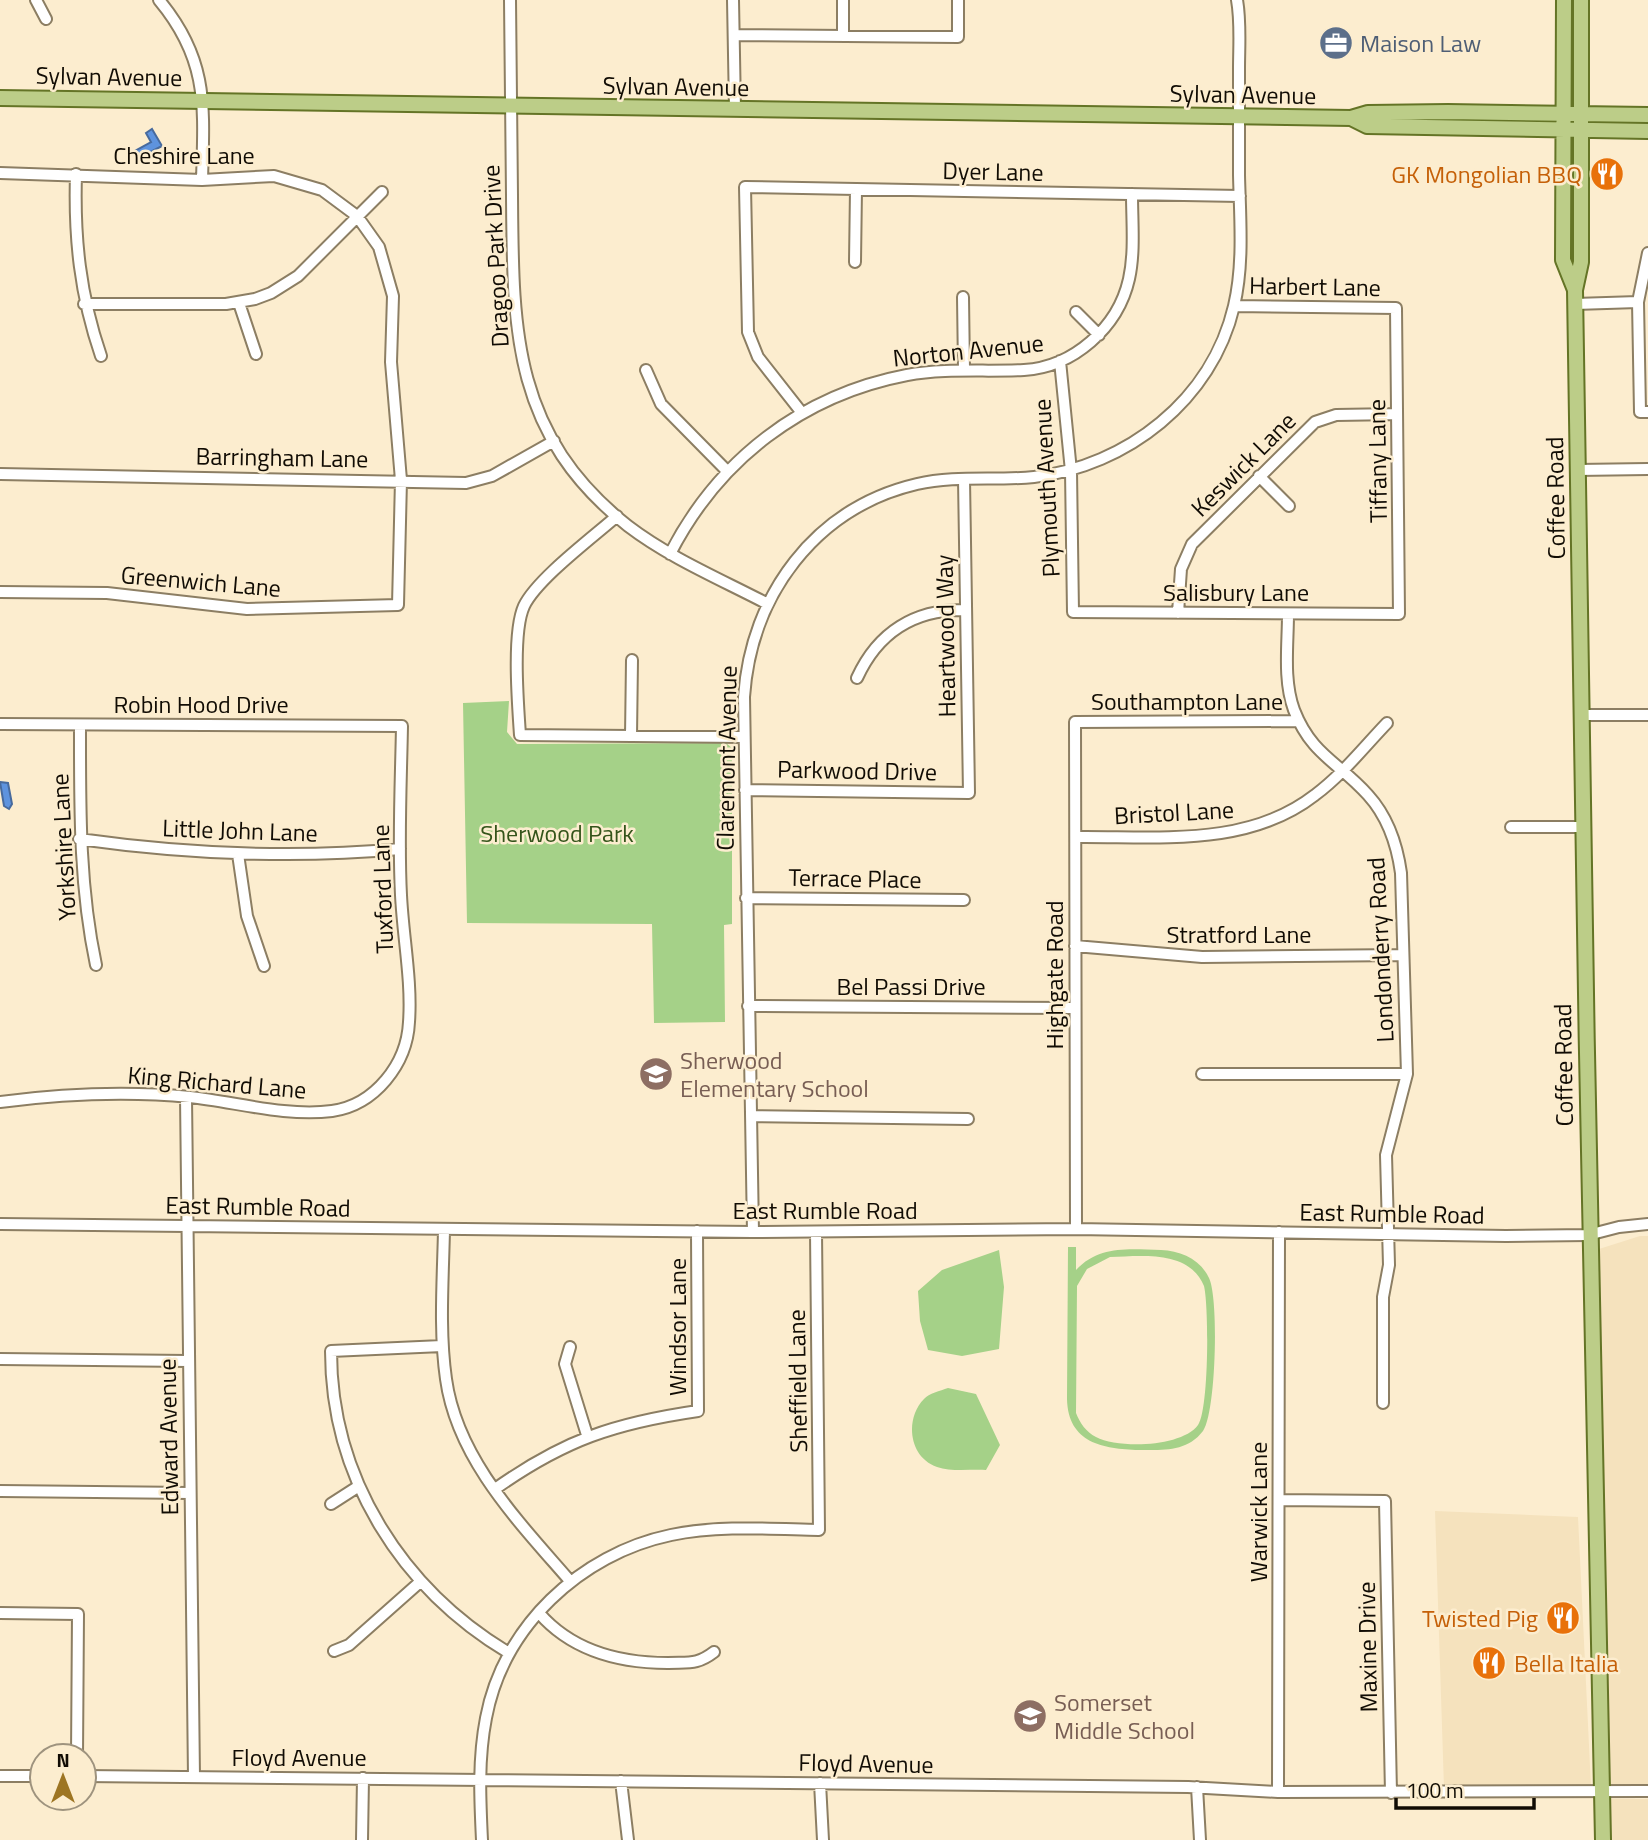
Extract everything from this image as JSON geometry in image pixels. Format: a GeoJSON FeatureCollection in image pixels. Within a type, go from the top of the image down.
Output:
{"type":"FeatureCollection","features":[{"type":"Feature","properties":{"kind":"main road","name":"Coffee Road"},"geometry":{"type":"LineString","coordinates":[[1564,0],[1563,260],[1575,297]]}},
{"type":"Feature","properties":{"kind":"main road","name":"Coffee Road"},"geometry":{"type":"LineString","coordinates":[[1581,0],[1581,262],[1575,297],[1577,470],[1588,1235],[1603,1840]]}},
{"type":"Feature","properties":{"kind":"main road","name":"Sylvan Avenue"},"geometry":{"type":"LineString","coordinates":[[0,98],[1239,117],[1351,118],[1368,113],[1648,115]]}},
{"type":"Feature","properties":{"kind":"main road","name":"Sylvan Avenue"},"geometry":{"type":"LineString","coordinates":[[1351,118],[1367,126],[1648,131]]}},
{"type":"Feature","properties":{"kind":"street"},"geometry":{"type":"LineString","coordinates":[[36,0],[46,19]]}},
{"type":"Feature","properties":{"kind":"street"},"geometry":{"type":"LineString","coordinates":[[159,0],[176,21],[190,48],[205,101],[202,180]]}},
{"type":"Feature","properties":{"kind":"street","name":"Dragoo Park Drive"},"geometry":{"type":"LineString","coordinates":[[510,0],[515,323],[528,385],[554,441],[580,478],[617,516],[670,554],[766,603]]}},
{"type":"Feature","properties":{"kind":"street"},"geometry":{"type":"LineString","coordinates":[[733,0],[735,109]]}},
{"type":"Feature","properties":{"kind":"street"},"geometry":{"type":"LineString","coordinates":[[843,0],[843,36]]}},
{"type":"Feature","properties":{"kind":"street"},"geometry":{"type":"LineString","coordinates":[[734,35],[958,37],[958,0]]}},
{"type":"Feature","properties":{"kind":"street","name":"Claremont Avenue"},"geometry":{"type":"LineString","coordinates":[[754,1231],[744,737],[745,674],[755,629],[766,603],[803,550],[848,513],[897,490],[919,484],[964,479],[1030,478],[1071,471],[1128,446],[1177,409],[1202,378],[1216,355],[1234,306],[1240,262],[1237,0]]}},
{"type":"Feature","properties":{"kind":"street","name":"Cheshire Lane"},"geometry":{"type":"LineString","coordinates":[[0,173],[202,180],[274,176],[291,178],[322,190],[357,216],[379,247],[391,280],[393,398],[401,480],[398,605]]}},
{"type":"Feature","properties":{"kind":"street"},"geometry":{"type":"LineString","coordinates":[[76,174],[76,250],[84,304],[101,356]]}},
{"type":"Feature","properties":{"kind":"street","name":"Dyer Lane"},"geometry":{"type":"LineString","coordinates":[[802,413],[758,356],[748,332],[745,187],[1240,196]]}},
{"type":"Feature","properties":{"kind":"street"},"geometry":{"type":"LineString","coordinates":[[855,262],[856,189]]}},
{"type":"Feature","properties":{"kind":"street"},"geometry":{"type":"LineString","coordinates":[[84,304],[239,303],[255,299],[285,285],[382,192]]}},
{"type":"Feature","properties":{"kind":"street","name":"Norton Avenue"},"geometry":{"type":"LineString","coordinates":[[670,554],[693,512],[727,471],[764,438],[802,413],[828,400],[882,381],[964,370],[1025,370],[1060,361],[1099,335],[1119,306],[1129,279],[1132,194]]}},
{"type":"Feature","properties":{"kind":"street"},"geometry":{"type":"LineString","coordinates":[[1648,253],[1638,302],[1640,412],[1648,412]]}},
{"type":"Feature","properties":{"kind":"street"},"geometry":{"type":"LineString","coordinates":[[1575,297],[1638,302]]}},
{"type":"Feature","properties":{"kind":"street"},"geometry":{"type":"LineString","coordinates":[[963,298],[964,370]]}},
{"type":"Feature","properties":{"kind":"street"},"geometry":{"type":"LineString","coordinates":[[239,303],[256,354]]}},
{"type":"Feature","properties":{"kind":"street","name":"Harbert Lane"},"geometry":{"type":"LineString","coordinates":[[1234,306],[1396,308]]}},
{"type":"Feature","properties":{"kind":"street","name":"Tiffany Lane"},"geometry":{"type":"LineString","coordinates":[[1396,308],[1399,614]]}},
{"type":"Feature","properties":{"kind":"street"},"geometry":{"type":"LineString","coordinates":[[1076,312],[1099,335]]}},
{"type":"Feature","properties":{"kind":"street","name":"Plymouth Avenue"},"geometry":{"type":"LineString","coordinates":[[1060,361],[1071,471],[1073,612]]}},
{"type":"Feature","properties":{"kind":"street"},"geometry":{"type":"LineString","coordinates":[[646,370],[654,392],[667,411],[727,471]]}},
{"type":"Feature","properties":{"kind":"street","name":"Keswick Lane"},"geometry":{"type":"LineString","coordinates":[[1178,613],[1179,578],[1185,556],[1204,532],[1306,428],[1325,417],[1397,414]]}},
{"type":"Feature","properties":{"kind":"street","name":"Barringham Lane"},"geometry":{"type":"LineString","coordinates":[[0,474],[466,483],[480,481],[554,441]]}},
{"type":"Feature","properties":{"kind":"street"},"geometry":{"type":"LineString","coordinates":[[1577,470],[1648,470]]}},
{"type":"Feature","properties":{"kind":"street"},"geometry":{"type":"LineString","coordinates":[[1259,476],[1289,506]]}},
{"type":"Feature","properties":{"kind":"street","name":"Heartwood Way"},"geometry":{"type":"LineString","coordinates":[[964,479],[968,793]]}},
{"type":"Feature","properties":{"kind":"street"},"geometry":{"type":"LineString","coordinates":[[617,516],[534,592],[523,609],[518,629],[520,735],[744,737]]}},
{"type":"Feature","properties":{"kind":"street","name":"Greenwich Lane"},"geometry":{"type":"LineString","coordinates":[[0,592],[107,593],[247,609],[300,610],[398,605]]}},
{"type":"Feature","properties":{"kind":"street"},"geometry":{"type":"LineString","coordinates":[[857,678],[873,649],[904,623],[931,612],[965,610]]}},
{"type":"Feature","properties":{"kind":"street","name":"Salisbury Lane"},"geometry":{"type":"LineString","coordinates":[[1073,612],[1399,614]]}},
{"type":"Feature","properties":{"kind":"street","name":"Londonderry Road"},"geometry":{"type":"LineString","coordinates":[[1288,614],[1287,675],[1299,722],[1314,747],[1378,808],[1395,842],[1401,873],[1407,1074],[1386,1155],[1390,1265],[1382,1297],[1382,1403]]}},
{"type":"Feature","properties":{"kind":"street"},"geometry":{"type":"LineString","coordinates":[[631,736],[632,660]]}},
{"type":"Feature","properties":{"kind":"street"},"geometry":{"type":"LineString","coordinates":[[1580,715],[1648,715]]}},
{"type":"Feature","properties":{"kind":"street","name":"Southampton Lane"},"geometry":{"type":"LineString","coordinates":[[1075,722],[1299,722]]}},
{"type":"Feature","properties":{"kind":"street","name":"Highgate Road"},"geometry":{"type":"LineString","coordinates":[[1075,722],[1076,1229]]}},
{"type":"Feature","properties":{"kind":"street","name":"Bristol Lane"},"geometry":{"type":"LineString","coordinates":[[1076,837],[1206,836],[1243,830],[1302,805],[1340,772],[1387,723]]}},
{"type":"Feature","properties":{"kind":"street","name":"Robin Hood Drive"},"geometry":{"type":"LineString","coordinates":[[0,724],[402,726]]}},
{"type":"Feature","properties":{"kind":"street","name":"Yorkshire Lane"},"geometry":{"type":"LineString","coordinates":[[80,725],[79,839],[83,894],[96,965]]}},
{"type":"Feature","properties":{"kind":"street","name":"Tuxford Lane"},"geometry":{"type":"LineString","coordinates":[[402,726],[400,849],[410,1008],[404,1050]]}},
{"type":"Feature","properties":{"kind":"street","name":"Parkwood Drive"},"geometry":{"type":"LineString","coordinates":[[745,790],[968,793]]}},
{"type":"Feature","properties":{"kind":"street"},"geometry":{"type":"LineString","coordinates":[[1511,827],[1582,827]]}},
{"type":"Feature","properties":{"kind":"street","name":"Little John Lane"},"geometry":{"type":"LineString","coordinates":[[79,839],[179,851],[238,854],[328,854],[400,849]]}},
{"type":"Feature","properties":{"kind":"street"},"geometry":{"type":"LineString","coordinates":[[238,854],[247,916],[264,967]]}},
{"type":"Feature","properties":{"kind":"street","name":"Terrace Place"},"geometry":{"type":"LineString","coordinates":[[746,898],[964,900]]}},
{"type":"Feature","properties":{"kind":"street","name":"Stratford Lane"},"geometry":{"type":"LineString","coordinates":[[1075,946],[1202,957],[1403,955]]}},
{"type":"Feature","properties":{"kind":"street","name":"Bel Passi Drive"},"geometry":{"type":"LineString","coordinates":[[748,1006],[1075,1008]]}},
{"type":"Feature","properties":{"kind":"street","name":"King Richard Lane"},"geometry":{"type":"LineString","coordinates":[[0,1102],[104,1094],[186,1097],[279,1109],[332,1111],[360,1101],[379,1087],[391,1074],[404,1050]]}},
{"type":"Feature","properties":{"kind":"street"},"geometry":{"type":"LineString","coordinates":[[1202,1074],[1407,1074]]}},
{"type":"Feature","properties":{"kind":"street","name":"Edward Avenue"},"geometry":{"type":"LineString","coordinates":[[186,1097],[194,1777]]}},
{"type":"Feature","properties":{"kind":"street"},"geometry":{"type":"LineString","coordinates":[[751,1116],[968,1119]]}},
{"type":"Feature","properties":{"kind":"street","name":"East Rumble Road"},"geometry":{"type":"LineString","coordinates":[[0,1224],[444,1230],[1076,1229],[1388,1235],[1588,1235],[1608,1229],[1648,1224]]}},
{"type":"Feature","properties":{"kind":"street"},"geometry":{"type":"LineString","coordinates":[[444,1230],[442,1346],[453,1409],[467,1446],[495,1489],[570,1581],[539,1613],[509,1653],[486,1716],[480,1780],[482,1840]]}},
{"type":"Feature","properties":{"kind":"street","name":"Windsor Lane"},"geometry":{"type":"LineString","coordinates":[[495,1489],[522,1469],[587,1435],[643,1419],[698,1411],[698,1231]]}},
{"type":"Feature","properties":{"kind":"street","name":"Sheffield Lane"},"geometry":{"type":"LineString","coordinates":[[570,1581],[621,1551],[671,1535],[766,1528],[819,1530],[816,1231]]}},
{"type":"Feature","properties":{"kind":"street","name":"Warwick Lane"},"geometry":{"type":"LineString","coordinates":[[1278,1792],[1279,1232]]}},
{"type":"Feature","properties":{"kind":"street"},"geometry":{"type":"LineString","coordinates":[[442,1346],[331,1351],[339,1426],[359,1486],[391,1545],[421,1582],[463,1622],[509,1653]]}},
{"type":"Feature","properties":{"kind":"street"},"geometry":{"type":"LineString","coordinates":[[570,1347],[565,1364],[587,1435]]}},
{"type":"Feature","properties":{"kind":"street"},"geometry":{"type":"LineString","coordinates":[[0,1359],[188,1361]]}},
{"type":"Feature","properties":{"kind":"street"},"geometry":{"type":"LineString","coordinates":[[331,1504],[359,1486]]}},
{"type":"Feature","properties":{"kind":"street"},"geometry":{"type":"LineString","coordinates":[[0,1491],[190,1493]]}},
{"type":"Feature","properties":{"kind":"street","name":"Maxine Drive"},"geometry":{"type":"LineString","coordinates":[[1279,1500],[1385,1501],[1391,1793]]}},
{"type":"Feature","properties":{"kind":"street"},"geometry":{"type":"LineString","coordinates":[[334,1651],[349,1644],[421,1582]]}},
{"type":"Feature","properties":{"kind":"street"},"geometry":{"type":"LineString","coordinates":[[0,1613],[78,1614],[77,1742]]}},
{"type":"Feature","properties":{"kind":"street"},"geometry":{"type":"LineString","coordinates":[[539,1613],[548,1623],[579,1643],[623,1661],[701,1662],[714,1652]]}},
{"type":"Feature","properties":{"kind":"street"},"geometry":{"type":"LineString","coordinates":[[0,1776],[28,1776]]}},
{"type":"Feature","properties":{"kind":"street","name":"Floyd Avenue"},"geometry":{"type":"LineString","coordinates":[[98,1776],[1197,1787],[1278,1792],[1648,1791]]}},
{"type":"Feature","properties":{"kind":"street"},"geometry":{"type":"LineString","coordinates":[[362,1840],[363,1778]]}},
{"type":"Feature","properties":{"kind":"street"},"geometry":{"type":"LineString","coordinates":[[621,1781],[628,1840]]}},
{"type":"Feature","properties":{"kind":"street"},"geometry":{"type":"LineString","coordinates":[[820,1783],[823,1840]]}},
{"type":"Feature","properties":{"kind":"street"},"geometry":{"type":"LineString","coordinates":[[1197,1787],[1200,1840]]}},
{"type":"Feature","properties":{"kind":"shaded area"},"geometry":{"type":"Polygon","coordinates":[[[1648,1236],[1648,1786],[1609,1786],[1601,1517],[1599,1249],[1648,1236]]]}},
{"type":"Feature","properties":{"kind":"shaded area"},"geometry":{"type":"Polygon","coordinates":[[[1435,1511],[1578,1517],[1591,1787],[1444,1788],[1435,1511]]]}},
{"type":"Feature","properties":{"kind":"shaded area"},"geometry":{"type":"Polygon","coordinates":[[[1606,1799],[1648,1799],[1648,1840],[1607,1840],[1606,1799]]]}},
{"type":"Feature","properties":{"kind":"green space","name":"Sherwood Park"},"geometry":{"type":"Polygon","coordinates":[[[509,701],[507,732],[517,744],[726,743],[732,748],[732,924],[724,925],[725,1022],[654,1023],[652,924],[467,923],[463,703],[509,701]]]}},
{"type":"Feature","properties":{"kind":"green space"},"geometry":{"type":"Polygon","coordinates":[[[1068,1247],[1076,1247],[1076,1270],[1094,1256],[1126,1249],[1176,1252],[1201,1266],[1209,1278],[1212,1290],[1215,1355],[1211,1402],[1203,1431],[1197,1438],[1190,1443],[1166,1450],[1101,1445],[1090,1441],[1074,1425],[1067,1399],[1068,1247]],[[1150,1256],[1110,1257],[1087,1269],[1077,1286],[1076,1413],[1089,1433],[1106,1441],[1150,1444],[1179,1438],[1198,1425],[1202,1416],[1207,1357],[1204,1286],[1197,1274],[1176,1261],[1150,1256]]]}},
{"type":"Feature","properties":{"kind":"green space"},"geometry":{"type":"Polygon","coordinates":[[[999,1250],[1004,1287],[999,1349],[962,1356],[928,1350],[920,1321],[918,1291],[942,1270],[999,1250]]]}},
{"type":"Feature","properties":{"kind":"green space"},"geometry":{"type":"Polygon","coordinates":[[[948,1388],[976,1394],[1000,1445],[986,1470],[937,1467],[927,1462],[915,1446],[912,1426],[918,1407],[929,1395],[948,1388]]]}},
{"type":"Feature","properties":{"kind":"water"},"geometry":{"type":"Polygon","coordinates":[[[152,129],[162,146],[139,158],[135,151],[151,142],[146,133],[152,129]]]}},
{"type":"Feature","properties":{"kind":"water"},"geometry":{"type":"Polygon","coordinates":[[[0,782],[8,783],[12,804],[9,809],[4,806],[0,782]]]}},
{"type":"Feature","properties":{"kind":"place","name":"Maison Law"},"geometry":{"type":"Point","coordinates":[1336,43]}},
{"type":"Feature","properties":{"kind":"place","name":"GK Mongolian BBQ"},"geometry":{"type":"Point","coordinates":[1607,174]}},
{"type":"Feature","properties":{"kind":"place","name":"Sherwood Elementary School"},"geometry":{"type":"Point","coordinates":[656,1074]}},
{"type":"Feature","properties":{"kind":"place","name":"Twisted Pig"},"geometry":{"type":"Point","coordinates":[1563,1618]}},
{"type":"Feature","properties":{"kind":"place","name":"Bella Italia"},"geometry":{"type":"Point","coordinates":[1489,1663]}},
{"type":"Feature","properties":{"kind":"place","name":"Somerset Middle School"},"geometry":{"type":"Point","coordinates":[1030,1716]}}]}
